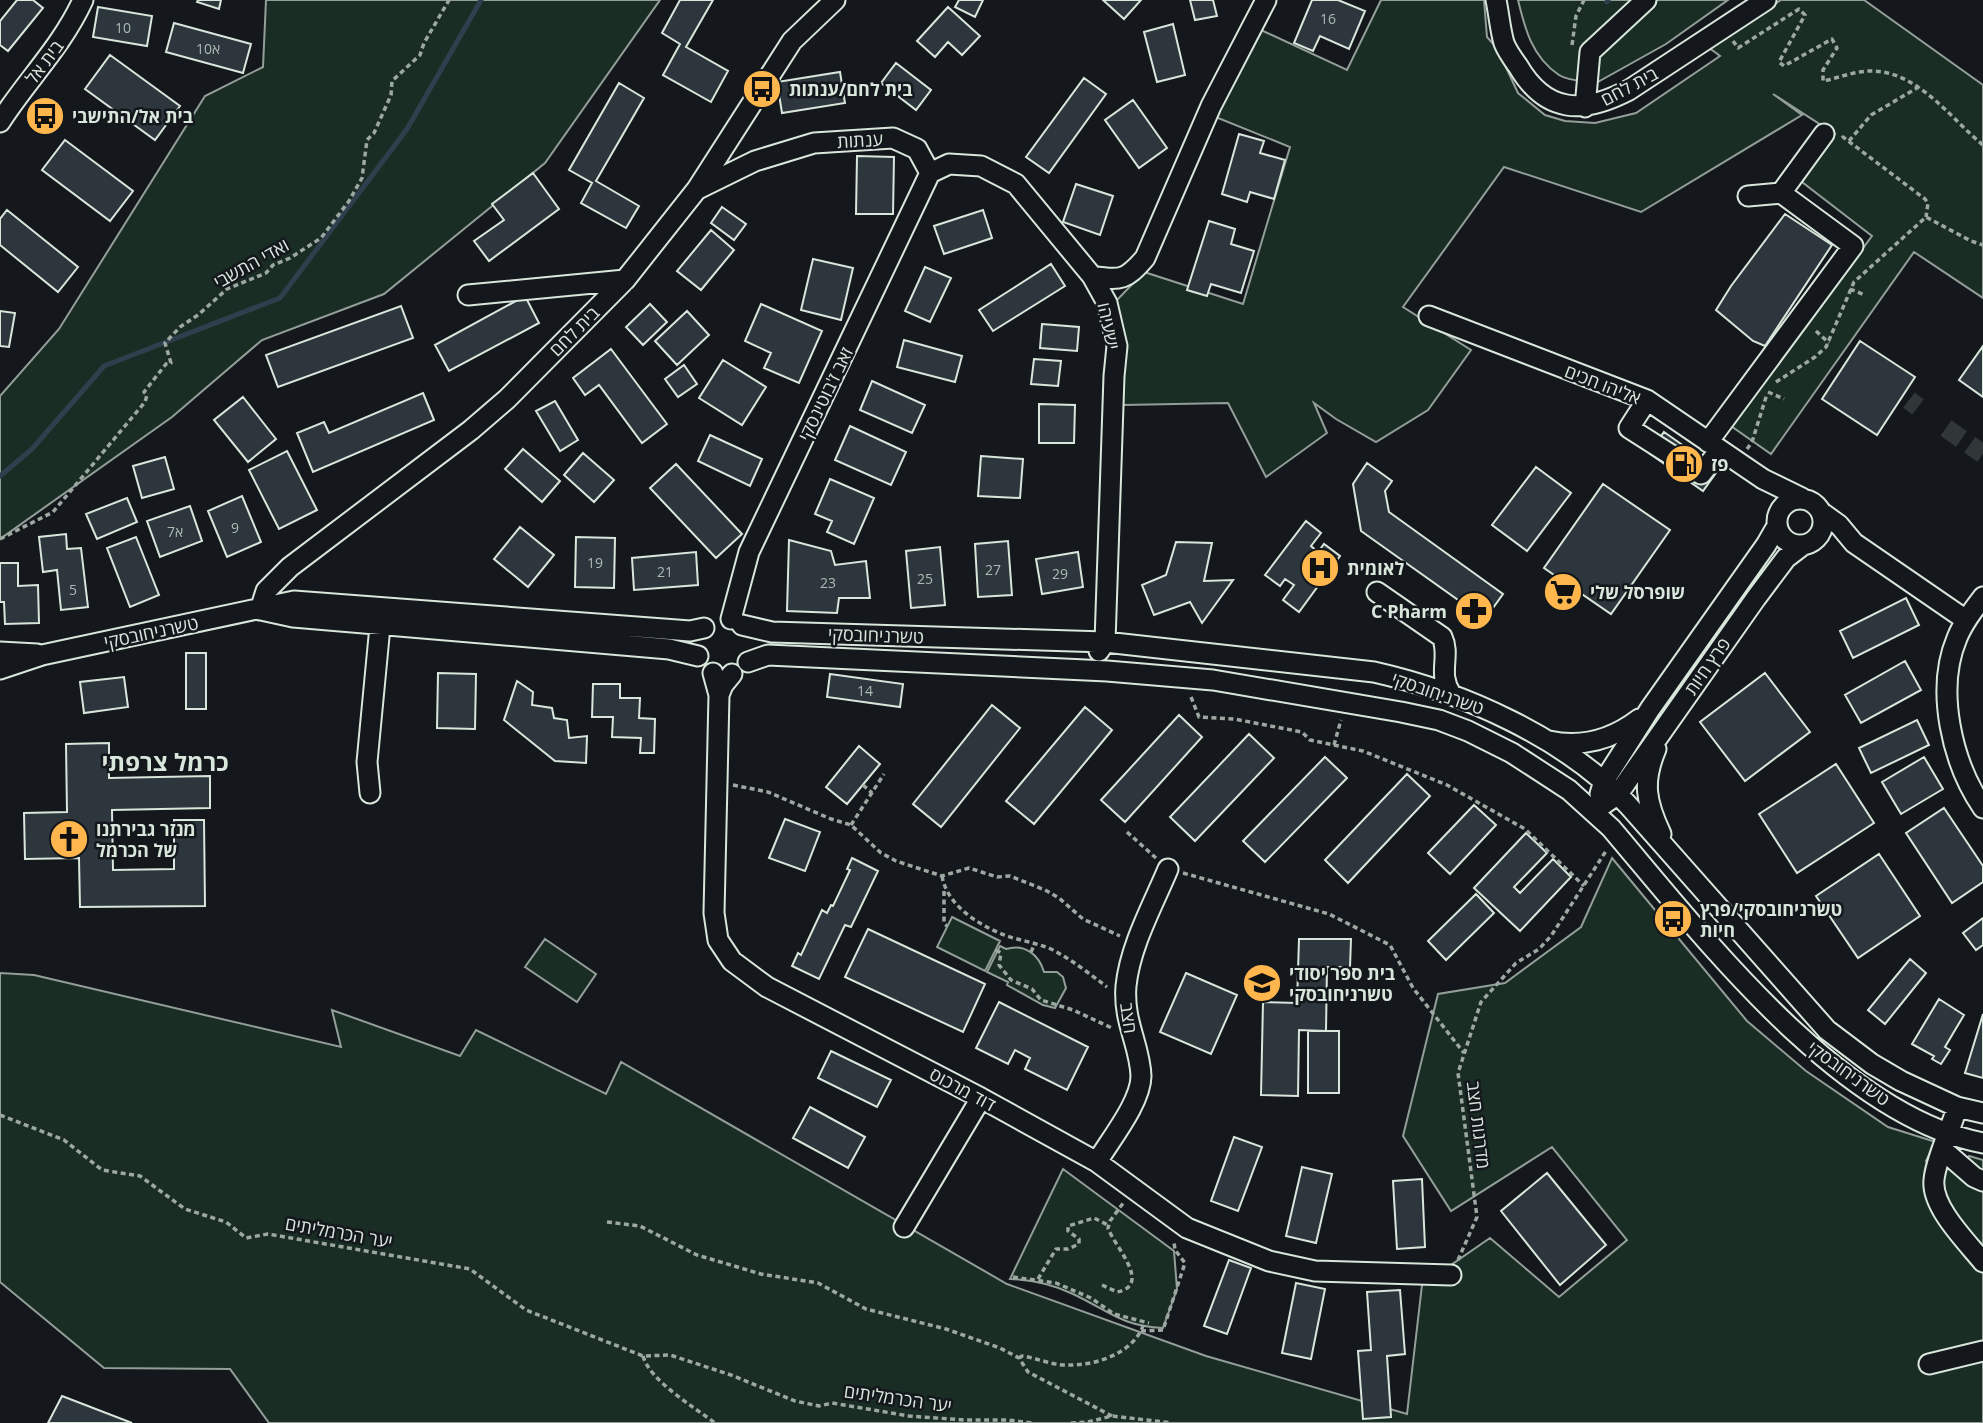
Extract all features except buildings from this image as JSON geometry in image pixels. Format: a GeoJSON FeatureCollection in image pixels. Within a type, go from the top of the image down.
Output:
{"type":"FeatureCollection","features":[{"type":"Feature","properties":{"kind":"street","name":"בית אל"},"geometry":{"type":"LineString","coordinates":[[0,122],[59,43],[83,0]]}},
{"type":"Feature","properties":{"kind":"street","name":"בית לחם"},"geometry":{"type":"LineString","coordinates":[[260,610],[266,591],[290,567],[489,415],[625,280],[697,189],[792,41],[835,0]]}},
{"type":"Feature","properties":{"kind":"street","name":"ישעיהו"},"geometry":{"type":"LineString","coordinates":[[1093,276],[1115,280],[1131,275],[1145,258],[1211,106],[1266,0]]}},
{"type":"Feature","properties":{"kind":"street","name":"בית לחם"},"geometry":{"type":"LineString","coordinates":[[1496,0],[1505,45],[1525,79],[1537,92],[1551,101],[1585,107],[1607,101],[1629,90],[1766,0]]}},
{"type":"Feature","properties":{"kind":"street"},"geometry":{"type":"LineString","coordinates":[[1585,107],[1590,52],[1646,0]]}},
{"type":"Feature","properties":{"kind":"street","name":"ענתות"},"geometry":{"type":"LineString","coordinates":[[697,189],[755,161],[814,143],[893,138],[917,149],[930,173]]}},
{"type":"Feature","properties":{"kind":"street"},"geometry":{"type":"LineString","coordinates":[[1748,196],[1781,192],[1831,139]]}},
{"type":"Feature","properties":{"kind":"street"},"geometry":{"type":"LineString","coordinates":[[930,173],[949,164],[981,166],[1016,184],[1093,276]]}},
{"type":"Feature","properties":{"kind":"street","name":"זאב ז'בוטינסקי"},"geometry":{"type":"LineString","coordinates":[[736,622],[749,552],[930,173]]}},
{"type":"Feature","properties":{"kind":"street"},"geometry":{"type":"LineString","coordinates":[[1647,400],[1629,428],[1701,474],[1714,446],[1853,247],[1781,192]]}},
{"type":"Feature","properties":{"kind":"street","name":"ישעיהו"},"geometry":{"type":"LineString","coordinates":[[1093,276],[1107,303],[1117,346],[1105,642]]}},
{"type":"Feature","properties":{"kind":"street"},"geometry":{"type":"LineString","coordinates":[[468,295],[625,280]]}},
{"type":"Feature","properties":{"kind":"street","name":"אליהו חכים"},"geometry":{"type":"LineString","coordinates":[[1429,316],[1647,400],[1763,479],[1802,498]]}},
{"type":"Feature","properties":{"kind":"street"},"geometry":{"type":"LineString","coordinates":[[1763,479],[1781,535],[1787,541],[1854,543]]}},
{"type":"Feature","properties":{"kind":"street"},"geometry":{"type":"LineString","coordinates":[[1777,521],[1786,503],[1802,498],[1816,505],[1839,525],[1854,543],[1966,620]]}},
{"type":"Feature","properties":{"kind":"street"},"geometry":{"type":"LineString","coordinates":[[1807,543],[1819,535],[1822,527],[1821,512]]}},
{"type":"Feature","properties":{"kind":"street","name":"פרץ חיות"},"geometry":{"type":"LineString","coordinates":[[1611,787],[1650,709],[1730,595],[1777,521]]}},
{"type":"Feature","properties":{"kind":"street","name":"פרץ חיות"},"geometry":{"type":"LineString","coordinates":[[1611,787],[1674,713],[1786,558],[1807,543]]}},
{"type":"Feature","properties":{"kind":"street"},"geometry":{"type":"LineString","coordinates":[[1377,592],[1442,637],[1446,650],[1444,679],[1451,694]]}},
{"type":"Feature","properties":{"kind":"street"},"geometry":{"type":"LineString","coordinates":[[1730,595],[1745,601],[1756,598]]}},
{"type":"Feature","properties":{"kind":"street"},"geometry":{"type":"LineString","coordinates":[[1983,597],[1956,639],[1950,667],[1949,717],[1957,759],[1983,808]]}},
{"type":"Feature","properties":{"kind":"street","name":"טשרניחובסקי"},"geometry":{"type":"LineString","coordinates":[[0,669],[41,655],[294,601],[690,631],[704,628]]}},
{"type":"Feature","properties":{"kind":"street","name":"טשרניחובסקי"},"geometry":{"type":"LineString","coordinates":[[260,610],[293,617],[380,626],[669,649],[698,656]]}},
{"type":"Feature","properties":{"kind":"street"},"geometry":{"type":"LineString","coordinates":[[721,619],[736,622],[751,639],[751,655],[731,670],[701,663],[697,641],[704,628],[721,619]]}},
{"type":"Feature","properties":{"kind":"street","name":"טשרניחובסקי"},"geometry":{"type":"LineString","coordinates":[[736,622],[772,632],[1105,642],[1374,672],[1451,694],[1481,706],[1544,740],[1611,787],[1827,1030],[1900,1081],[1957,1107],[1983,1112]]}},
{"type":"Feature","properties":{"kind":"street"},"geometry":{"type":"LineString","coordinates":[[370,793],[367,762],[380,626]]}},
{"type":"Feature","properties":{"kind":"street"},"geometry":{"type":"LineString","coordinates":[[1077,670],[1091,661],[1105,642]]}},
{"type":"Feature","properties":{"kind":"street","name":"טשרניחובסקי"},"geometry":{"type":"LineString","coordinates":[[0,652],[41,655]]}},
{"type":"Feature","properties":{"kind":"street","name":"טשרניחובסקי"},"geometry":{"type":"LineString","coordinates":[[731,670],[768,655],[1183,677],[1347,702],[1439,720],[1468,731],[1533,766],[1594,811],[1724,958],[1797,1035],[1828,1060],[1946,1142],[1983,1143]]}},
{"type":"Feature","properties":{"kind":"street","name":"דוד מרכוס"},"geometry":{"type":"LineString","coordinates":[[731,670],[719,695],[714,913],[719,940],[732,961],[766,987],[981,1098],[1097,1162],[1183,1224],[1269,1261],[1315,1271],[1451,1275]]}},
{"type":"Feature","properties":{"kind":"street"},"geometry":{"type":"LineString","coordinates":[[1544,740],[1568,744],[1603,739],[1628,727],[1650,709]]}},
{"type":"Feature","properties":{"kind":"street"},"geometry":{"type":"LineString","coordinates":[[1671,853],[1650,807],[1646,785],[1654,754],[1674,713]]}},
{"type":"Feature","properties":{"kind":"street"},"geometry":{"type":"LineString","coordinates":[[1594,811],[1611,787]]}},
{"type":"Feature","properties":{"kind":"street","name":"חצב"},"geometry":{"type":"LineString","coordinates":[[1097,1162],[1140,1085],[1139,1065],[1125,1001],[1127,982],[1138,943],[1168,869]]}},
{"type":"Feature","properties":{"kind":"street"},"geometry":{"type":"LineString","coordinates":[[904,1227],[981,1098]]}},
{"type":"Feature","properties":{"kind":"street"},"geometry":{"type":"LineString","coordinates":[[1957,1107],[1933,1180],[1936,1199],[1945,1215],[1983,1262]]}},
{"type":"Feature","properties":{"kind":"street"},"geometry":{"type":"LineString","coordinates":[[1946,1142],[1974,1177],[1983,1181]]}},
{"type":"Feature","properties":{"kind":"street"},"geometry":{"type":"LineString","coordinates":[[1929,1364],[1983,1351]]}},
{"type":"Feature","properties":{"kind":"path","name":"ואדי התשבי"},"geometry":{"type":"LineString","coordinates":[[0,539],[53,512],[145,402],[148,395],[144,392],[166,364],[171,363],[165,343],[180,327],[227,289],[266,273],[273,265],[290,258],[321,238],[349,201],[362,178],[367,140],[374,132],[391,95],[392,81],[420,55],[449,0]]}},
{"type":"Feature","properties":{"kind":"path"},"geometry":{"type":"LineString","coordinates":[[1744,44],[1799,9],[1805,15],[1779,62],[1784,66],[1832,39],[1837,48],[1823,70],[1823,81],[1871,71],[1903,77],[1941,106],[1983,145]]}},
{"type":"Feature","properties":{"kind":"path"},"geometry":{"type":"LineString","coordinates":[[1849,141],[1871,115],[1917,88]]}},
{"type":"Feature","properties":{"kind":"path"},"geometry":{"type":"LineString","coordinates":[[1738,462],[1752,442],[1773,384],[1815,357],[1829,343],[1854,282],[1926,216],[1927,201],[1905,183],[1843,136],[1831,139]]}},
{"type":"Feature","properties":{"kind":"path"},"geometry":{"type":"LineString","coordinates":[[1902,188],[1905,183]]}},
{"type":"Feature","properties":{"kind":"path"},"geometry":{"type":"LineString","coordinates":[[1926,216],[1971,242],[1983,245]]}},
{"type":"Feature","properties":{"kind":"path"},"geometry":{"type":"LineString","coordinates":[[1850,289],[1865,295]]}},
{"type":"Feature","properties":{"kind":"path"},"geometry":{"type":"LineString","coordinates":[[1816,331],[1829,343]]}},
{"type":"Feature","properties":{"kind":"path"},"geometry":{"type":"LineString","coordinates":[[1768,392],[1784,399]]}},
{"type":"Feature","properties":{"kind":"path"},"geometry":{"type":"LineString","coordinates":[[1183,677],[1199,717],[1234,719],[1303,732],[1310,740],[1363,751],[1447,785],[1524,830],[1584,886]]}},
{"type":"Feature","properties":{"kind":"path"},"geometry":{"type":"LineString","coordinates":[[1334,745],[1347,702]]}},
{"type":"Feature","properties":{"kind":"path"},"geometry":{"type":"LineString","coordinates":[[851,825],[884,774]]}},
{"type":"Feature","properties":{"kind":"path"},"geometry":{"type":"LineString","coordinates":[[717,782],[768,792],[851,825],[888,858],[942,876],[969,868],[997,877],[1010,876],[1059,898],[1093,925],[1138,943]]}},
{"type":"Feature","properties":{"kind":"path"},"geometry":{"type":"LineString","coordinates":[[863,785],[872,793]]}},
{"type":"Feature","properties":{"kind":"path"},"geometry":{"type":"LineString","coordinates":[[1127,832],[1168,869],[1329,914],[1390,945],[1413,988],[1464,1053]]}},
{"type":"Feature","properties":{"kind":"path","name":"מדרגות חצב"},"geometry":{"type":"LineString","coordinates":[[1451,1275],[1477,1217],[1458,1073],[1480,1002],[1516,964],[1545,943],[1603,856]]}},
{"type":"Feature","properties":{"kind":"path"},"geometry":{"type":"LineString","coordinates":[[942,876],[943,923],[947,926]]}},
{"type":"Feature","properties":{"kind":"path"},"geometry":{"type":"LineString","coordinates":[[944,890],[976,920],[1005,935],[1035,943],[1068,959],[1125,1001]]}},
{"type":"Feature","properties":{"kind":"path"},"geometry":{"type":"LineString","coordinates":[[1031,952],[1035,943]]}},
{"type":"Feature","properties":{"kind":"path"},"geometry":{"type":"LineString","coordinates":[[996,950],[1001,953],[999,965],[1006,975],[1021,986],[1032,989],[1041,1000],[1084,1015],[1132,1037]]}},
{"type":"Feature","properties":{"kind":"path","name":"יער הכרמליתים"},"geometry":{"type":"LineString","coordinates":[[0,1115],[64,1140],[102,1170],[140,1176],[185,1209],[226,1222],[246,1238],[268,1234],[470,1269],[526,1310],[643,1356],[670,1355],[731,1375],[795,1401],[818,1406],[832,1403],[937,1419],[1032,1423]]}},
{"type":"Feature","properties":{"kind":"path"},"geometry":{"type":"LineString","coordinates":[[1102,1285],[1111,1291],[1123,1291],[1129,1287],[1133,1277],[1109,1233],[1108,1225],[1133,1189]]}},
{"type":"Feature","properties":{"kind":"path"},"geometry":{"type":"LineString","coordinates":[[1038,1279],[1056,1248],[1068,1249],[1079,1244],[1079,1239],[1068,1231],[1068,1226],[1094,1218],[1108,1225]]}},
{"type":"Feature","properties":{"kind":"path"},"geometry":{"type":"LineString","coordinates":[[607,1222],[640,1226],[697,1255],[761,1274],[818,1283],[866,1309],[946,1329],[1000,1348],[1020,1358],[1028,1372],[1112,1416]]}},
{"type":"Feature","properties":{"kind":"path"},"geometry":{"type":"LineString","coordinates":[[1141,1331],[1163,1330],[1185,1263],[1175,1250],[1174,1242],[1183,1224]]}},
{"type":"Feature","properties":{"kind":"path"},"geometry":{"type":"LineString","coordinates":[[1013,1277],[1038,1279],[1074,1289],[1114,1314],[1146,1323],[1131,1346],[1120,1353],[1097,1360],[1068,1366],[1047,1363],[1034,1357],[1020,1358]]}},
{"type":"Feature","properties":{"kind":"path"},"geometry":{"type":"LineString","coordinates":[[643,1356],[645,1363],[657,1377],[715,1423]]}},
{"type":"Feature","properties":{"kind":"path"},"geometry":{"type":"LineString","coordinates":[[1071,1423],[1112,1416],[1172,1423]]}},
{"type":"Feature","properties":{"kind":"green space"},"geometry":{"type":"Polygon","coordinates":[[[266,0],[660,0],[545,163],[384,294],[262,340],[172,417],[0,539],[0,396],[59,329],[205,96],[263,67],[266,0]]]}},
{"type":"Feature","properties":{"kind":"green space"},"geometry":{"type":"Polygon","coordinates":[[[1381,0],[1484,0],[1487,37],[1497,48],[1518,93],[1545,115],[1565,121],[1595,123],[1636,113],[1720,56],[1708,47],[1781,0],[1864,0],[1983,85],[1983,298],[1914,252],[1771,454],[1731,426],[1872,236],[1802,182],[1835,134],[1773,94],[1802,115],[1641,212],[1504,167],[1403,307],[1471,350],[1428,410],[1376,442],[1314,403],[1327,433],[1266,477],[1228,403],[1123,405],[1120,320],[1116,301],[1144,272],[1243,304],[1290,147],[1213,116],[1261,30],[1347,70],[1381,0]]]}},
{"type":"Feature","properties":{"kind":"green space"},"geometry":{"type":"Polygon","coordinates":[[[1518,0],[1728,0],[1666,44],[1596,83],[1563,77],[1542,60],[1527,32],[1518,0]]]}},
{"type":"Feature","properties":{"kind":"green space"},"geometry":{"type":"Polygon","coordinates":[[[1612,858],[1747,1021],[1806,1071],[1888,1127],[1936,1142],[1926,1161],[1956,1171],[1969,1156],[1983,1160],[1983,1423],[269,1423],[230,1369],[104,1368],[0,1282],[0,973],[34,975],[341,1047],[332,1010],[460,1056],[476,1030],[606,1094],[621,1062],[1007,1284],[1206,1356],[1407,1414],[1422,1285],[1490,1238],[1559,1297],[1627,1240],[1552,1147],[1451,1211],[1403,1136],[1438,994],[1505,983],[1581,927],[1612,858]]]}},
{"type":"Feature","properties":{"kind":"green space"},"geometry":{"type":"Polygon","coordinates":[[[952,917],[1000,941],[985,971],[937,947],[952,917]]]}},
{"type":"Feature","properties":{"kind":"green space"},"geometry":{"type":"Polygon","coordinates":[[[545,939],[596,974],[577,1002],[525,967],[545,939]]]}},
{"type":"Feature","properties":{"kind":"green space"},"geometry":{"type":"Polygon","coordinates":[[[1000,946],[1006,949],[1025,949],[1039,960],[1044,972],[1057,972],[1063,977],[1066,988],[1055,1008],[1043,1005],[987,972],[1000,946]]]}},
{"type":"Feature","properties":{"kind":"green space"},"geometry":{"type":"Polygon","coordinates":[[[1063,1169],[1174,1251],[1177,1289],[1163,1328],[1126,1321],[1058,1288],[1010,1279],[1063,1169]]]}},
{"type":"Feature","properties":{"kind":"waterway"},"geometry":{"type":"LineString","coordinates":[[0,476],[32,449],[104,366],[280,298],[407,129],[481,0]]}},
{"type":"Feature","properties":{"kind":"tunnel"},"geometry":{"type":"LineString","coordinates":[[1909,400],[1918,407]]}},
{"type":"Feature","properties":{"kind":"tunnel"},"geometry":{"type":"LineString","coordinates":[[1946,428],[1983,454]]}},
{"type":"Feature","properties":{"kind":"place","name":"בית לחם/ענתות"},"geometry":{"type":"Point","coordinates":[762,89]}},
{"type":"Feature","properties":{"kind":"place","name":"בית אל/התישבי"},"geometry":{"type":"Point","coordinates":[45,116]}},
{"type":"Feature","properties":{"kind":"place","name":"פז"},"geometry":{"type":"Point","coordinates":[1684,464]}},
{"type":"Feature","properties":{"kind":"place","name":"לאומית"},"geometry":{"type":"Point","coordinates":[1320,568]}},
{"type":"Feature","properties":{"kind":"place","name":"שופרסל שלי"},"geometry":{"type":"Point","coordinates":[1563,592]}},
{"type":"Feature","properties":{"kind":"place","name":"C Pharm"},"geometry":{"type":"Point","coordinates":[1474,611]}},
{"type":"Feature","properties":{"kind":"place","name":"מנזר גבירתנו של הכרמל"},"geometry":{"type":"Point","coordinates":[69,839]}},
{"type":"Feature","properties":{"kind":"place","name":"טשרניחובסקי/פרץ חיות"},"geometry":{"type":"Point","coordinates":[1673,919]}},
{"type":"Feature","properties":{"kind":"place","name":"בית ספר יסודי טשרניחובסקי"},"geometry":{"type":"Point","coordinates":[1262,983]}},
{"type":"Feature","properties":{"kind":"district","name":"כרמל צרפתי"},"geometry":{"type":"Point","coordinates":[165,761]}}]}
